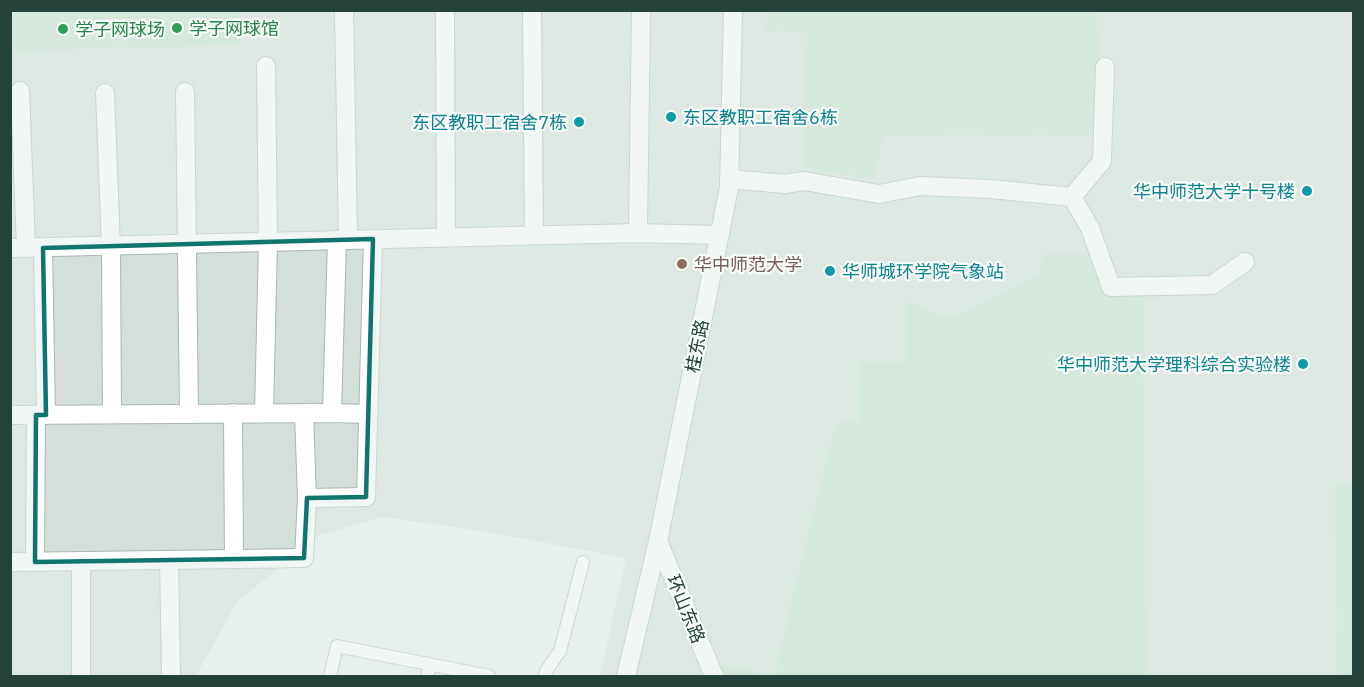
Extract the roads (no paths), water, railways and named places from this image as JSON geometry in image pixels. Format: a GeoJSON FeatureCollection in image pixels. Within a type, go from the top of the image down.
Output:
{"type":"FeatureCollection","features":[{"type":"Feature","properties":{"kind":"street"},"geometry":{"type":"LineString","coordinates":[[332,413],[343,240],[344,10]]}},
{"type":"Feature","properties":{"kind":"street"},"geometry":{"type":"LineString","coordinates":[[445,10],[446,237]]}},
{"type":"Feature","properties":{"kind":"street"},"geometry":{"type":"LineString","coordinates":[[532,10],[534,235]]}},
{"type":"Feature","properties":{"kind":"street"},"geometry":{"type":"LineString","coordinates":[[638,233],[641,10]]}},
{"type":"Feature","properties":{"kind":"street","name":"桂东路"},"geometry":{"type":"LineString","coordinates":[[626,676],[658,541],[720,235],[729,179],[733,10]]}},
{"type":"Feature","properties":{"kind":"street"},"geometry":{"type":"LineString","coordinates":[[264,413],[268,242],[266,66]]}},
{"type":"Feature","properties":{"kind":"street"},"geometry":{"type":"LineString","coordinates":[[1072,197],[1101,161],[1105,67]]}},
{"type":"Feature","properties":{"kind":"street"},"geometry":{"type":"LineString","coordinates":[[21,91],[26,248],[41,415],[35,562]]}},
{"type":"Feature","properties":{"kind":"street"},"geometry":{"type":"LineString","coordinates":[[185,92],[189,414]]}},
{"type":"Feature","properties":{"kind":"street"},"geometry":{"type":"LineString","coordinates":[[105,93],[111,246],[112,414]]}},
{"type":"Feature","properties":{"kind":"street"},"geometry":{"type":"LineString","coordinates":[[729,179],[785,184],[804,181],[879,194],[920,186],[991,189],[1072,197]]}},
{"type":"Feature","properties":{"kind":"street"},"geometry":{"type":"LineString","coordinates":[[1072,197],[1090,228],[1111,287],[1212,285],[1245,262]]}},
{"type":"Feature","properties":{"kind":"street"},"geometry":{"type":"LineString","coordinates":[[26,248],[638,233],[720,235]]}},
{"type":"Feature","properties":{"kind":"street"},"geometry":{"type":"LineString","coordinates":[[307,498],[366,497],[373,239]]}},
{"type":"Feature","properties":{"kind":"street"},"geometry":{"type":"LineString","coordinates":[[233,413],[234,559]]}},
{"type":"Feature","properties":{"kind":"street"},"geometry":{"type":"LineString","coordinates":[[10,562],[304,558],[307,498],[304,413]]}},
{"type":"Feature","properties":{"kind":"street"},"geometry":{"type":"LineString","coordinates":[[10,415],[368,414]]}},
{"type":"Feature","properties":{"kind":"street","name":"环山东路"},"geometry":{"type":"LineString","coordinates":[[658,541],[714,676]]}},
{"type":"Feature","properties":{"kind":"street"},"geometry":{"type":"LineString","coordinates":[[169,560],[171,676]]}},
{"type":"Feature","properties":{"kind":"street"},"geometry":{"type":"LineString","coordinates":[[81,561],[81,676]]}},
{"type":"Feature","properties":{"kind":"lane"},"geometry":{"type":"LineString","coordinates":[[545,676],[560,651],[583,562]]}},
{"type":"Feature","properties":{"kind":"lane"},"geometry":{"type":"LineString","coordinates":[[330,676],[338,645],[428,671],[489,676]]}},
{"type":"Feature","properties":{"kind":"place","name":"学子网球馆"},"geometry":{"type":"Point","coordinates":[177,28]}},
{"type":"Feature","properties":{"kind":"place","name":"学子网球场"},"geometry":{"type":"Point","coordinates":[63,29]}},
{"type":"Feature","properties":{"kind":"place","name":"东区教职工宿舍6栋"},"geometry":{"type":"Point","coordinates":[671,117]}},
{"type":"Feature","properties":{"kind":"place","name":"东区教职工宿舍7栋"},"geometry":{"type":"Point","coordinates":[579,122]}},
{"type":"Feature","properties":{"kind":"place","name":"华中师范大学十号楼"},"geometry":{"type":"Point","coordinates":[1307,191]}},
{"type":"Feature","properties":{"kind":"place","name":"华中师范大学"},"geometry":{"type":"Point","coordinates":[682,264]}},
{"type":"Feature","properties":{"kind":"place","name":"华师城环学院气象站"},"geometry":{"type":"Point","coordinates":[830,271]}},
{"type":"Feature","properties":{"kind":"place","name":"华中师范大学理科综合实验楼"},"geometry":{"type":"Point","coordinates":[1303,364]}}]}
